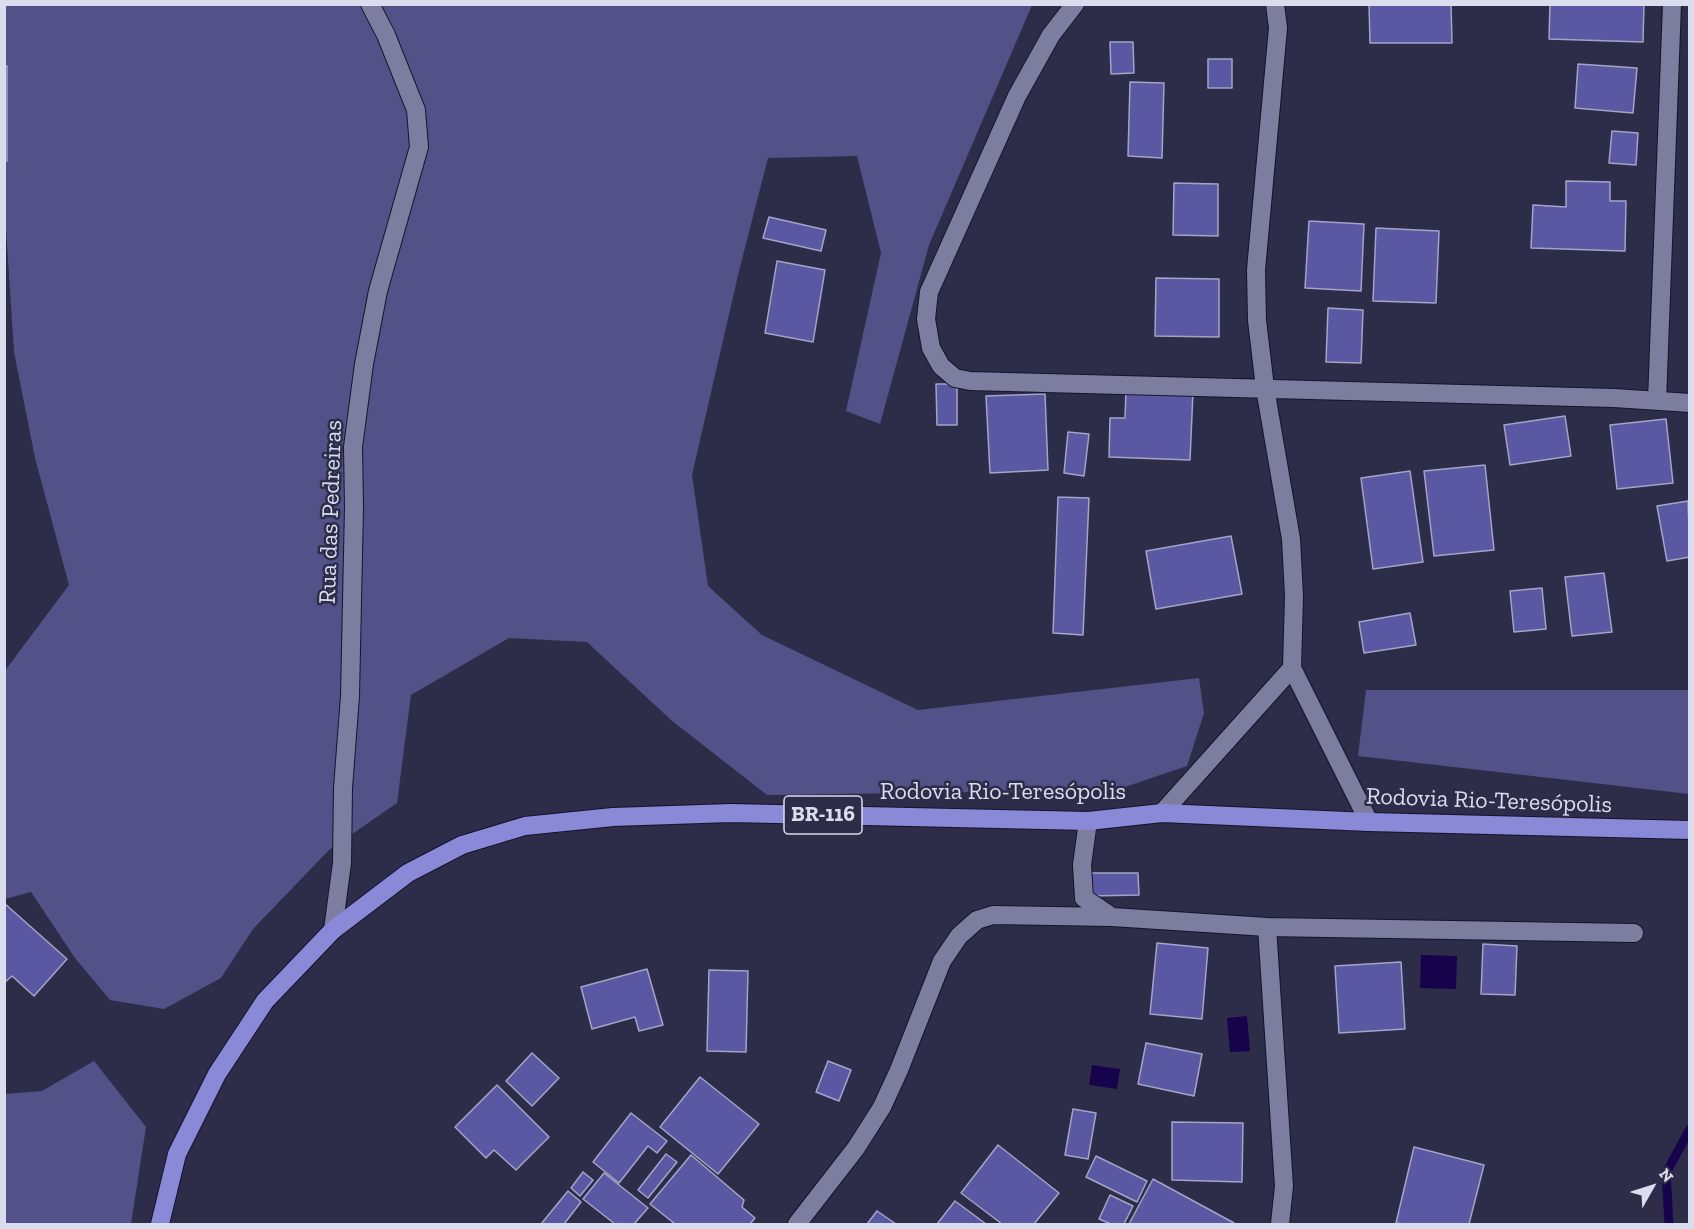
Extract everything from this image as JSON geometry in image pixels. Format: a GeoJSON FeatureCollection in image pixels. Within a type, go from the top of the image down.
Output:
{"type":"FeatureCollection","features":[{"type":"Feature","properties":{"kind":"highway","name":"Rodovia Rio-Teresópolis"},"geometry":{"type":"LineString","coordinates":[[160,1224],[177,1154],[217,1074],[265,1001],[333,930],[408,873],[462,845],[525,826],[613,817],[731,813],[1088,821],[1162,813],[1369,822],[1689,830]]}},
{"type":"Feature","properties":{"kind":"street","name":"Rua das Pedreiras"},"geometry":{"type":"LineString","coordinates":[[333,930],[342,863],[343,788],[350,696],[353,447],[364,364],[378,291],[419,147],[416,110],[386,35],[370,4]]}},
{"type":"Feature","properties":{"kind":"street"},"geometry":{"type":"LineString","coordinates":[[1075,4],[1051,35],[1017,96],[929,292],[926,319],[931,348],[941,366],[955,378],[970,381],[1614,398],[1689,403]]}},
{"type":"Feature","properties":{"kind":"street"},"geometry":{"type":"LineString","coordinates":[[1275,4],[1278,28],[1256,270],[1257,320],[1265,388],[1291,539],[1294,596],[1292,668],[1369,822]]}},
{"type":"Feature","properties":{"kind":"street"},"geometry":{"type":"LineString","coordinates":[[1657,401],[1672,4]]}},
{"type":"Feature","properties":{"kind":"street"},"geometry":{"type":"LineString","coordinates":[[1162,813],[1292,668]]}},
{"type":"Feature","properties":{"kind":"street"},"geometry":{"type":"LineString","coordinates":[[1088,821],[1082,865],[1084,898],[1112,917]]}},
{"type":"Feature","properties":{"kind":"street"},"geometry":{"type":"LineString","coordinates":[[797,1224],[856,1148],[882,1107],[942,961],[959,936],[977,920],[993,915],[1112,917],[1267,927],[1634,933]]}},
{"type":"Feature","properties":{"kind":"street"},"geometry":{"type":"LineString","coordinates":[[1267,927],[1284,1186],[1280,1224]]}},
{"type":"Feature","properties":{"kind":"shaded area"},"geometry":{"type":"Polygon","coordinates":[[[5,5],[1032,5],[929,245],[880,424],[846,411],[881,253],[857,156],[768,158],[739,271],[692,475],[708,586],[762,635],[918,710],[1199,678],[1204,713],[1187,766],[1116,790],[767,795],[671,720],[587,642],[509,638],[411,695],[397,803],[329,850],[253,929],[221,978],[164,1009],[110,1000],[75,958],[31,892],[5,899],[4,672],[69,585],[35,458],[14,352],[4,198],[5,5]]]}},
{"type":"Feature","properties":{"kind":"shaded area"},"geometry":{"type":"Polygon","coordinates":[[[1366,690],[1689,690],[1689,794],[1358,756],[1366,690]]]}},
{"type":"Feature","properties":{"kind":"shaded area"},"geometry":{"type":"Polygon","coordinates":[[[1421,955],[1457,956],[1456,989],[1420,988],[1421,955]]]}},
{"type":"Feature","properties":{"kind":"shaded area"},"geometry":{"type":"Polygon","coordinates":[[[1247,1016],[1250,1051],[1230,1052],[1227,1018],[1247,1016]]]}},
{"type":"Feature","properties":{"kind":"shaded area"},"geometry":{"type":"Polygon","coordinates":[[[94,1061],[146,1127],[131,1224],[5,1224],[5,1094],[42,1091],[94,1061]]]}},
{"type":"Feature","properties":{"kind":"shaded area"},"geometry":{"type":"Polygon","coordinates":[[[1092,1065],[1120,1069],[1117,1089],[1089,1085],[1092,1065]]]}},
{"type":"Feature","properties":{"kind":"building"},"geometry":{"type":"Polygon","coordinates":[[[1369,4],[1451,4],[1452,43],[1370,43],[1369,4]]]}},
{"type":"Feature","properties":{"kind":"building"},"geometry":{"type":"Polygon","coordinates":[[[1550,4],[1644,4],[1643,42],[1549,39],[1550,4]]]}},
{"type":"Feature","properties":{"kind":"building"},"geometry":{"type":"Polygon","coordinates":[[[1110,42],[1133,42],[1134,73],[1111,74],[1110,42]]]}},
{"type":"Feature","properties":{"kind":"building"},"geometry":{"type":"Polygon","coordinates":[[[1208,59],[1232,59],[1232,88],[1208,88],[1208,59]]]}},
{"type":"Feature","properties":{"kind":"building"},"geometry":{"type":"Polygon","coordinates":[[[1578,64],[1637,68],[1633,113],[1575,108],[1578,64]]]}},
{"type":"Feature","properties":{"kind":"building"},"geometry":{"type":"Polygon","coordinates":[[[4,66],[7,66],[7,161],[4,161],[4,66]]]}},
{"type":"Feature","properties":{"kind":"building"},"geometry":{"type":"Polygon","coordinates":[[[1130,82],[1164,83],[1162,158],[1128,156],[1130,82]]]}},
{"type":"Feature","properties":{"kind":"building"},"geometry":{"type":"Polygon","coordinates":[[[1612,131],[1638,133],[1636,165],[1609,163],[1612,131]]]}},
{"type":"Feature","properties":{"kind":"building"},"geometry":{"type":"Polygon","coordinates":[[[1566,181],[1610,182],[1610,201],[1626,201],[1625,251],[1531,248],[1533,205],[1566,207],[1566,181]]]}},
{"type":"Feature","properties":{"kind":"building"},"geometry":{"type":"Polygon","coordinates":[[[1174,183],[1218,184],[1218,236],[1173,235],[1174,183]]]}},
{"type":"Feature","properties":{"kind":"building"},"geometry":{"type":"Polygon","coordinates":[[[769,217],[826,230],[821,251],[763,238],[769,217]]]}},
{"type":"Feature","properties":{"kind":"building"},"geometry":{"type":"Polygon","coordinates":[[[1309,221],[1364,224],[1361,291],[1305,288],[1309,221]]]}},
{"type":"Feature","properties":{"kind":"building"},"geometry":{"type":"Polygon","coordinates":[[[1376,228],[1439,231],[1436,303],[1373,301],[1376,228]]]}},
{"type":"Feature","properties":{"kind":"building"},"geometry":{"type":"Polygon","coordinates":[[[777,261],[825,270],[813,342],[765,333],[777,261]]]}},
{"type":"Feature","properties":{"kind":"building"},"geometry":{"type":"Polygon","coordinates":[[[1156,278],[1219,279],[1219,337],[1155,336],[1156,278]]]}},
{"type":"Feature","properties":{"kind":"building"},"geometry":{"type":"Polygon","coordinates":[[[1328,308],[1363,310],[1361,363],[1326,362],[1328,308]]]}},
{"type":"Feature","properties":{"kind":"building"},"geometry":{"type":"Polygon","coordinates":[[[936,384],[957,384],[957,425],[937,425],[936,384]]]}},
{"type":"Feature","properties":{"kind":"building"},"geometry":{"type":"Polygon","coordinates":[[[1126,390],[1193,392],[1190,460],[1109,457],[1110,418],[1125,418],[1126,390]]]}},
{"type":"Feature","properties":{"kind":"building"},"geometry":{"type":"Polygon","coordinates":[[[1045,394],[1048,470],[990,473],[986,396],[1045,394]]]}},
{"type":"Feature","properties":{"kind":"building"},"geometry":{"type":"Polygon","coordinates":[[[1565,416],[1571,456],[1510,465],[1504,425],[1565,416]]]}},
{"type":"Feature","properties":{"kind":"building"},"geometry":{"type":"Polygon","coordinates":[[[1666,419],[1673,483],[1617,489],[1610,425],[1666,419]]]}},
{"type":"Feature","properties":{"kind":"building"},"geometry":{"type":"Polygon","coordinates":[[[1068,432],[1089,434],[1084,476],[1064,473],[1068,432]]]}},
{"type":"Feature","properties":{"kind":"building"},"geometry":{"type":"Polygon","coordinates":[[[1485,465],[1494,550],[1434,556],[1424,471],[1485,465]]]}},
{"type":"Feature","properties":{"kind":"building"},"geometry":{"type":"Polygon","coordinates":[[[1410,471],[1423,562],[1373,569],[1361,478],[1410,471]]]}},
{"type":"Feature","properties":{"kind":"building"},"geometry":{"type":"Polygon","coordinates":[[[1058,497],[1089,498],[1083,635],[1053,633],[1058,497]]]}},
{"type":"Feature","properties":{"kind":"building"},"geometry":{"type":"Polygon","coordinates":[[[1688,501],[1690,557],[1667,561],[1657,506],[1688,501]]]}},
{"type":"Feature","properties":{"kind":"building"},"geometry":{"type":"Polygon","coordinates":[[[1231,536],[1242,594],[1156,609],[1146,551],[1231,536]]]}},
{"type":"Feature","properties":{"kind":"building"},"geometry":{"type":"Polygon","coordinates":[[[1604,573],[1612,632],[1572,636],[1565,577],[1604,573]]]}},
{"type":"Feature","properties":{"kind":"building"},"geometry":{"type":"Polygon","coordinates":[[[1542,588],[1546,629],[1514,632],[1510,591],[1542,588]]]}},
{"type":"Feature","properties":{"kind":"building"},"geometry":{"type":"Polygon","coordinates":[[[1410,613],[1416,645],[1364,653],[1359,622],[1410,613]]]}},
{"type":"Feature","properties":{"kind":"building"},"geometry":{"type":"Polygon","coordinates":[[[1090,873],[1138,873],[1139,895],[1090,896],[1090,873]]]}},
{"type":"Feature","properties":{"kind":"building"},"geometry":{"type":"Polygon","coordinates":[[[4,903],[67,959],[34,996],[12,976],[4,983],[4,903]]]}},
{"type":"Feature","properties":{"kind":"building"},"geometry":{"type":"Polygon","coordinates":[[[1157,943],[1208,948],[1202,1019],[1150,1014],[1157,943]]]}},
{"type":"Feature","properties":{"kind":"building"},"geometry":{"type":"Polygon","coordinates":[[[1483,944],[1517,946],[1515,995],[1481,994],[1483,944]]]}},
{"type":"Feature","properties":{"kind":"building"},"geometry":{"type":"Polygon","coordinates":[[[1401,962],[1405,1029],[1339,1033],[1335,966],[1401,962]]]}},
{"type":"Feature","properties":{"kind":"building"},"geometry":{"type":"Polygon","coordinates":[[[647,969],[663,1025],[639,1031],[635,1017],[592,1029],[581,987],[647,969]]]}},
{"type":"Feature","properties":{"kind":"building"},"geometry":{"type":"Polygon","coordinates":[[[709,970],[748,971],[746,1052],[707,1051],[709,970]]]}},
{"type":"Feature","properties":{"kind":"building"},"geometry":{"type":"Polygon","coordinates":[[[1146,1043],[1202,1054],[1194,1096],[1138,1084],[1146,1043]]]}},
{"type":"Feature","properties":{"kind":"building"},"geometry":{"type":"Polygon","coordinates":[[[532,1053],[559,1078],[532,1106],[506,1081],[532,1053]]]}},
{"type":"Feature","properties":{"kind":"building"},"geometry":{"type":"Polygon","coordinates":[[[828,1061],[851,1070],[839,1101],[816,1092],[828,1061]]]}},
{"type":"Feature","properties":{"kind":"building"},"geometry":{"type":"Polygon","coordinates":[[[700,1077],[759,1124],[718,1174],[660,1127],[700,1077]]]}},
{"type":"Feature","properties":{"kind":"building"},"geometry":{"type":"Polygon","coordinates":[[[497,1085],[549,1137],[516,1170],[494,1150],[486,1158],[455,1127],[497,1085]]]}},
{"type":"Feature","properties":{"kind":"building"},"geometry":{"type":"Polygon","coordinates":[[[1073,1109],[1096,1113],[1088,1159],[1065,1155],[1073,1109]]]}},
{"type":"Feature","properties":{"kind":"building"},"geometry":{"type":"Polygon","coordinates":[[[631,1113],[667,1141],[657,1153],[648,1146],[619,1183],[593,1162],[631,1113]]]}},
{"type":"Feature","properties":{"kind":"building"},"geometry":{"type":"Polygon","coordinates":[[[1172,1122],[1243,1123],[1242,1182],[1172,1180],[1172,1122]]]}},
{"type":"Feature","properties":{"kind":"building"},"geometry":{"type":"Polygon","coordinates":[[[998,1145],[1059,1193],[1034,1224],[1002,1224],[961,1193],[998,1145]]]}},
{"type":"Feature","properties":{"kind":"building"},"geometry":{"type":"Polygon","coordinates":[[[1414,1147],[1484,1165],[1469,1224],[1396,1223],[1414,1147]]]}},
{"type":"Feature","properties":{"kind":"building"},"geometry":{"type":"Polygon","coordinates":[[[666,1154],[677,1162],[648,1198],[638,1190],[666,1154]]]}},
{"type":"Feature","properties":{"kind":"building"},"geometry":{"type":"Polygon","coordinates":[[[691,1155],[744,1200],[742,1207],[755,1218],[750,1224],[675,1224],[650,1204],[691,1155]]]}},
{"type":"Feature","properties":{"kind":"building"},"geometry":{"type":"Polygon","coordinates":[[[1096,1156],[1147,1181],[1137,1202],[1086,1177],[1096,1156]]]}},
{"type":"Feature","properties":{"kind":"building"},"geometry":{"type":"Polygon","coordinates":[[[583,1172],[593,1180],[580,1196],[571,1188],[583,1172]]]}},
{"type":"Feature","properties":{"kind":"building"},"geometry":{"type":"Polygon","coordinates":[[[604,1173],[648,1208],[634,1224],[615,1224],[583,1199],[604,1173]]]}},
{"type":"Feature","properties":{"kind":"building"},"geometry":{"type":"Polygon","coordinates":[[[1153,1179],[1234,1223],[1129,1224],[1153,1179]]]}},
{"type":"Feature","properties":{"kind":"building"},"geometry":{"type":"Polygon","coordinates":[[[568,1191],[581,1202],[564,1224],[541,1224],[568,1191]]]}},
{"type":"Feature","properties":{"kind":"building"},"geometry":{"type":"Polygon","coordinates":[[[1110,1195],[1133,1206],[1124,1224],[1111,1224],[1099,1219],[1110,1195]]]}},
{"type":"Feature","properties":{"kind":"building"},"geometry":{"type":"Polygon","coordinates":[[[955,1201],[986,1224],[937,1224],[955,1201]]]}},
{"type":"Feature","properties":{"kind":"building"},"geometry":{"type":"Polygon","coordinates":[[[877,1211],[896,1224],[867,1224],[877,1211]]]}},
{"type":"Feature","properties":{"kind":"waterway"},"geometry":{"type":"LineString","coordinates":[[1669,1224],[1666,1173],[1690,1129]]}}]}
